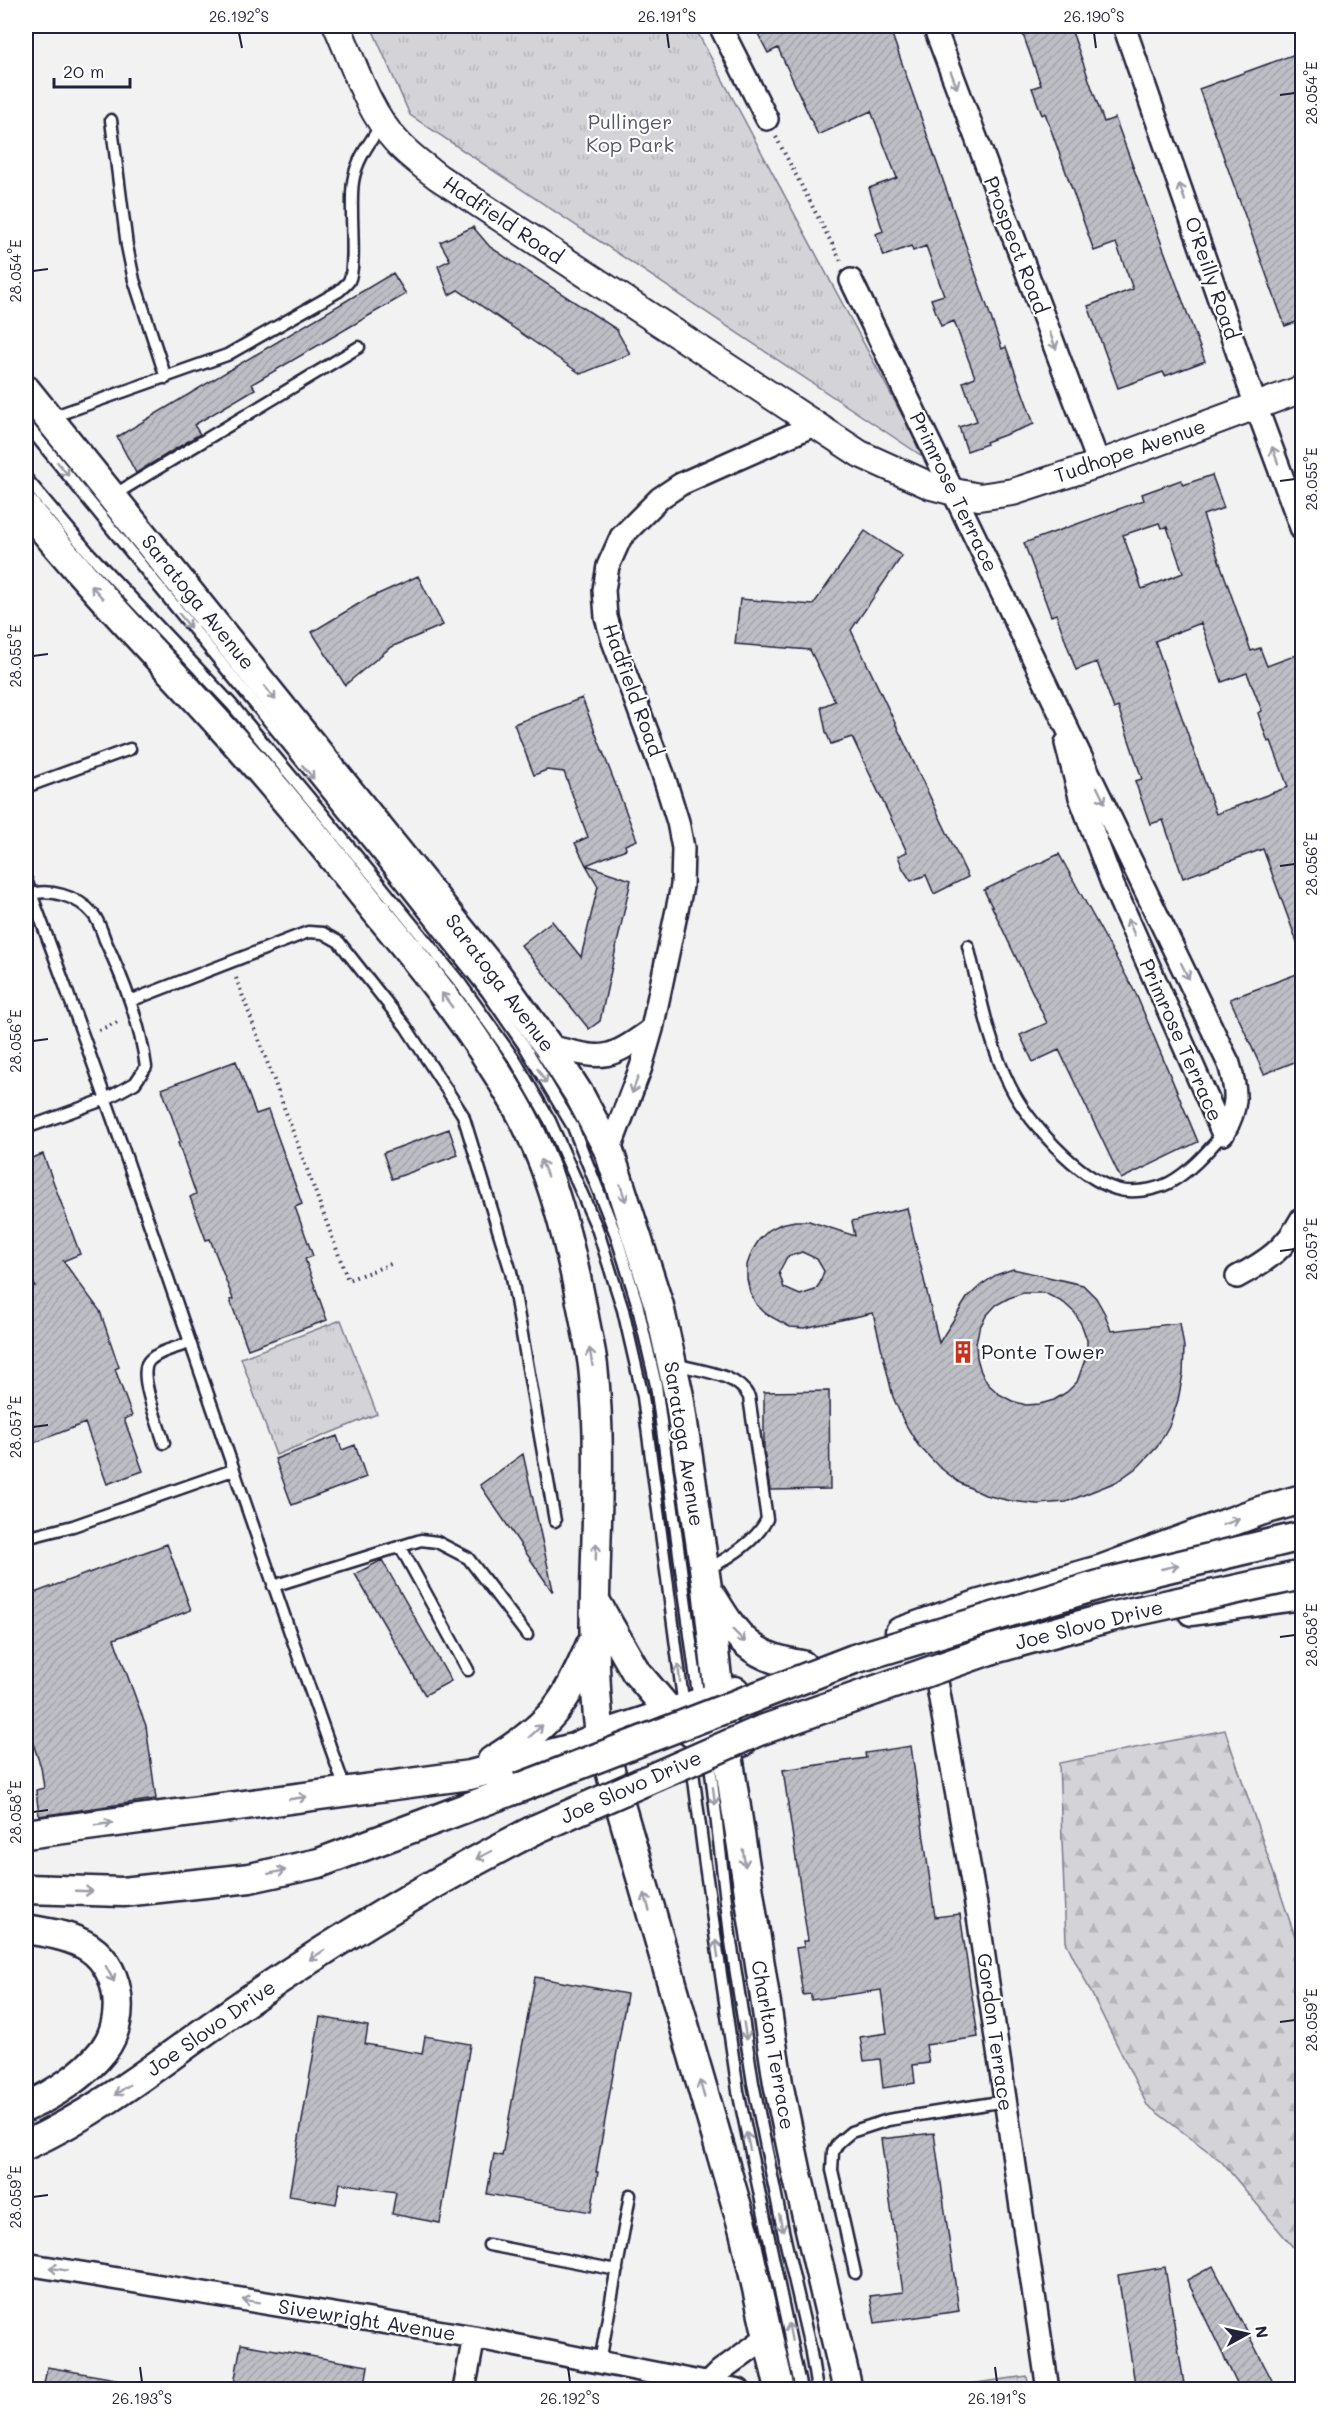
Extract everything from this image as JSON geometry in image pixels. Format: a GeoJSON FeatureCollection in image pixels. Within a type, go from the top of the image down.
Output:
{"type":"FeatureCollection","features":[{"type":"Feature","properties":{"kind":"main road","name":"Saratoga Avenue"},"geometry":{"type":"LineString","coordinates":[[26,390],[37,421],[490,966],[549,1046],[580,1095],[609,1151],[659,1306],[679,1396],[705,1580],[699,1719]]}},
{"type":"Feature","properties":{"kind":"main road"},"geometry":{"type":"LineString","coordinates":[[26,508],[65,557],[243,751],[432,980],[473,1036],[516,1103],[556,1198],[578,1283],[593,1366],[598,1487],[595,1633],[600,1736],[618,1805],[744,2231],[780,2390]]}},
{"type":"Feature","properties":{"kind":"main road"},"geometry":{"type":"LineString","coordinates":[[699,1719],[802,1665],[980,1604],[1103,1569],[1260,1510],[1302,1499]]}},
{"type":"Feature","properties":{"kind":"main road","name":"Joe Slovo Drive"},"geometry":{"type":"LineString","coordinates":[[26,1889],[123,1892],[196,1886],[250,1878],[319,1863],[854,1659],[1108,1582],[1302,1536]]}},
{"type":"Feature","properties":{"kind":"main road","name":"Joe Slovo Drive"},"geometry":{"type":"LineString","coordinates":[[26,2145],[52,2133],[115,2095],[243,2003],[334,1944],[449,1873],[536,1828],[759,1731],[990,1650],[1110,1617],[1302,1575]]}},
{"type":"Feature","properties":{"kind":"main road"},"geometry":{"type":"LineString","coordinates":[[705,1580],[725,1619],[745,1642],[763,1655],[777,1661],[802,1665]]}},
{"type":"Feature","properties":{"kind":"main road"},"geometry":{"type":"LineString","coordinates":[[26,1834],[470,1775],[573,1748],[600,1736],[936,1676],[1103,1627],[1167,1614],[1302,1595]]}},
{"type":"Feature","properties":{"kind":"main road"},"geometry":{"type":"LineString","coordinates":[[595,1600],[636,1672],[699,1719]]}},
{"type":"Feature","properties":{"kind":"main road"},"geometry":{"type":"LineString","coordinates":[[470,1775],[524,1742],[539,1730],[561,1705],[595,1633]]}},
{"type":"Feature","properties":{"kind":"main road","name":"Charlton Terrace"},"geometry":{"type":"LineString","coordinates":[[699,1719],[797,2174],[848,2390]]}},
{"type":"Feature","properties":{"kind":"main road"},"geometry":{"type":"LineString","coordinates":[[26,1929],[47,1932],[77,1942],[98,1956],[113,1975],[118,2014],[112,2036],[103,2051],[77,2076],[26,2107]]}},
{"type":"Feature","properties":{"kind":"street","name":"Hadfield Road"},"geometry":{"type":"LineString","coordinates":[[337,26],[382,123],[406,151],[438,177],[860,454],[932,486],[954,492]]}},
{"type":"Feature","properties":{"kind":"street"},"geometry":{"type":"LineString","coordinates":[[720,26],[767,119]]}},
{"type":"Feature","properties":{"kind":"street","name":"Prospect Road"},"geometry":{"type":"LineString","coordinates":[[934,26],[1099,464]]}},
{"type":"Feature","properties":{"kind":"street","name":"O'Reilly Road"},"geometry":{"type":"LineString","coordinates":[[1124,26],[1256,406],[1302,530]]}},
{"type":"Feature","properties":{"kind":"street","name":"Primrose Terrace"},"geometry":{"type":"LineString","coordinates":[[851,280],[1058,705],[1229,1064],[1236,1098],[1234,1115],[1223,1134]]}},
{"type":"Feature","properties":{"kind":"street","name":"Tudhope Avenue"},"geometry":{"type":"LineString","coordinates":[[954,492],[979,496],[1013,492],[1099,464],[1302,389]]}},
{"type":"Feature","properties":{"kind":"street","name":"Hadfield Road"},"geometry":{"type":"LineString","coordinates":[[609,1151],[641,1067],[652,1029],[682,886],[682,848],[678,822],[663,774],[606,617],[604,590],[608,566],[621,537],[660,498],[681,484],[814,424]]}},
{"type":"Feature","properties":{"kind":"street","name":"Primrose Terrace"},"geometry":{"type":"LineString","coordinates":[[1058,705],[1080,797],[1112,883],[1223,1134]]}},
{"type":"Feature","properties":{"kind":"street"},"geometry":{"type":"LineString","coordinates":[[549,1046],[587,1056],[612,1055],[652,1029]]}},
{"type":"Feature","properties":{"kind":"street"},"geometry":{"type":"LineString","coordinates":[[1237,1277],[1266,1262],[1292,1234],[1302,1218]]}},
{"type":"Feature","properties":{"kind":"street","name":"Gordon Terrace"},"geometry":{"type":"LineString","coordinates":[[936,1676],[978,1916],[1048,2390]]}},
{"type":"Feature","properties":{"kind":"street","name":"Sivewright Avenue"},"geometry":{"type":"LineString","coordinates":[[26,2264],[474,2337],[739,2390]]}},
{"type":"Feature","properties":{"kind":"street"},"geometry":{"type":"LineString","coordinates":[[707,2384],[720,2371],[768,2336]]}},
{"type":"Feature","properties":{"kind":"street"},"geometry":{"type":"LineString","coordinates":[[464,2390],[474,2337]]}},
{"type":"Feature","properties":{"kind":"lane"},"geometry":{"type":"LineString","coordinates":[[111,120],[132,268],[166,378]]}},
{"type":"Feature","properties":{"kind":"lane"},"geometry":{"type":"LineString","coordinates":[[37,421],[227,355],[339,291],[349,282],[352,268],[350,209],[353,181],[360,158],[382,123]]}},
{"type":"Feature","properties":{"kind":"lane"},"geometry":{"type":"LineString","coordinates":[[359,347],[103,502],[487,992],[525,1047],[573,1127],[616,1235],[637,1303],[656,1385],[699,1719],[753,2083],[810,2347],[817,2390]]}},
{"type":"Feature","properties":{"kind":"lane"},"geometry":{"type":"LineString","coordinates":[[26,477],[90,554],[232,705],[318,807],[460,983],[515,1060],[550,1121],[597,1228],[623,1310],[643,1396],[699,1719],[705,1865],[738,2091],[801,2390]]}},
{"type":"Feature","properties":{"kind":"lane"},"geometry":{"type":"LineString","coordinates":[[26,787],[129,749]]}},
{"type":"Feature","properties":{"kind":"lane"},"geometry":{"type":"LineString","coordinates":[[26,880],[28,895],[84,1035],[273,1586],[346,1791]]}},
{"type":"Feature","properties":{"kind":"lane"},"geometry":{"type":"LineString","coordinates":[[26,1128],[106,1099],[135,1083],[146,1067],[136,1015],[93,915],[72,898],[56,892],[28,895]]}},
{"type":"Feature","properties":{"kind":"lane"},"geometry":{"type":"LineString","coordinates":[[130,1001],[308,932],[323,933],[339,942],[406,1027],[463,1115],[511,1272],[555,1521]]}},
{"type":"Feature","properties":{"kind":"lane"},"geometry":{"type":"LineString","coordinates":[[968,946],[989,1033],[1010,1087],[1063,1154],[1100,1183],[1118,1190],[1130,1191],[1167,1184],[1182,1176],[1223,1134]]}},
{"type":"Feature","properties":{"kind":"lane"},"geometry":{"type":"LineString","coordinates":[[164,1443],[145,1377],[147,1363],[157,1355],[189,1343]]}},
{"type":"Feature","properties":{"kind":"lane"},"geometry":{"type":"LineString","coordinates":[[672,1363],[736,1381],[745,1389],[749,1397],[767,1519],[754,1537],[721,1562],[705,1580]]}},
{"type":"Feature","properties":{"kind":"lane"},"geometry":{"type":"LineString","coordinates":[[26,1538],[73,1526],[233,1470]]}},
{"type":"Feature","properties":{"kind":"lane"},"geometry":{"type":"LineString","coordinates":[[273,1586],[421,1540],[437,1542],[468,1558],[527,1635]]}},
{"type":"Feature","properties":{"kind":"lane"},"geometry":{"type":"LineString","coordinates":[[400,1546],[468,1670]]}},
{"type":"Feature","properties":{"kind":"lane"},"geometry":{"type":"LineString","coordinates":[[855,2273],[832,2170],[833,2152],[838,2142],[850,2132],[888,2120],[1005,2101]]}},
{"type":"Feature","properties":{"kind":"lane"},"geometry":{"type":"LineString","coordinates":[[600,2362],[630,2195]]}},
{"type":"Feature","properties":{"kind":"lane"},"geometry":{"type":"LineString","coordinates":[[489,2246],[617,2270]]}},
{"type":"Feature","properties":{"kind":"path"},"geometry":{"type":"LineString","coordinates":[[767,119],[851,280]]}},
{"type":"Feature","properties":{"kind":"path"},"geometry":{"type":"LineString","coordinates":[[235,976],[348,1280],[391,1263]]}},
{"type":"Feature","properties":{"kind":"path"},"geometry":{"type":"LineString","coordinates":[[84,1035],[136,1015]]}},
{"type":"Feature","properties":{"kind":"green space","name":"Pullinger Kop Park"},"geometry":{"type":"Polygon","coordinates":[[[371,26],[694,26],[925,458],[410,115],[371,26]]]}},
{"type":"Feature","properties":{"kind":"green space"},"geometry":{"type":"Polygon","coordinates":[[[341,1320],[377,1414],[276,1455],[241,1358],[341,1320]]]}},
{"type":"Feature","properties":{"kind":"green space"},"geometry":{"type":"Polygon","coordinates":[[[1225,1730],[1302,1957],[1302,2258],[1221,2161],[1147,2105],[1066,1942],[1059,1763],[1225,1730]]]}},
{"type":"Feature","properties":{"kind":"green space"},"geometry":{"type":"Polygon","coordinates":[[[1027,2376],[1029,2389],[933,2389],[1027,2376]]]}},
{"type":"Feature","properties":{"kind":"building"},"geometry":{"type":"Polygon","coordinates":[[[754,26],[889,26],[1002,349],[1006,347],[1034,424],[967,451],[959,427],[977,421],[963,382],[975,377],[954,321],[941,326],[931,299],[944,295],[926,246],[913,251],[911,246],[884,256],[876,234],[883,231],[869,188],[897,178],[871,111],[818,135],[778,48],[768,53],[754,26]]]}},
{"type":"Feature","properties":{"kind":"building"},"geometry":{"type":"Polygon","coordinates":[[[1020,26],[1070,26],[1104,122],[1115,118],[1205,361],[1165,376],[1163,372],[1118,388],[1088,306],[1133,289],[1116,243],[1094,251],[1045,113],[1042,115],[1032,88],[1041,85],[1020,26]]]}},
{"type":"Feature","properties":{"kind":"building"},"geometry":{"type":"Polygon","coordinates":[[[1298,53],[1302,65],[1302,320],[1285,326],[1199,89],[1298,53]]]}},
{"type":"Feature","properties":{"kind":"building"},"geometry":{"type":"Polygon","coordinates":[[[473,227],[490,247],[616,329],[630,354],[581,374],[458,290],[449,295],[438,266],[450,260],[440,242],[473,227]]]}},
{"type":"Feature","properties":{"kind":"building"},"geometry":{"type":"Polygon","coordinates":[[[393,273],[406,294],[252,384],[255,389],[194,425],[200,434],[136,473],[117,437],[393,273]]]}},
{"type":"Feature","properties":{"kind":"building"},"geometry":{"type":"Polygon","coordinates":[[[1212,475],[1224,508],[1203,515],[1251,651],[1260,648],[1267,666],[1302,653],[1302,950],[1300,950],[1263,849],[1183,878],[1163,820],[1150,824],[1135,781],[1142,779],[1118,707],[1114,709],[1097,662],[1076,670],[1056,614],[1051,616],[1024,543],[1144,500],[1142,494],[1181,480],[1183,485],[1212,475]],[[1159,523],[1123,535],[1142,589],[1183,573],[1167,527],[1161,528],[1159,523]],[[1201,623],[1155,641],[1216,814],[1288,787],[1271,741],[1268,742],[1258,713],[1262,711],[1247,673],[1222,682],[1201,623]]]}},
{"type":"Feature","properties":{"kind":"building"},"geometry":{"type":"Polygon","coordinates":[[[865,531],[902,556],[851,630],[968,877],[934,894],[926,875],[911,881],[903,869],[898,856],[907,852],[852,737],[831,744],[821,707],[835,701],[810,650],[735,644],[740,599],[813,605],[865,531]]]}},
{"type":"Feature","properties":{"kind":"building"},"geometry":{"type":"Polygon","coordinates":[[[418,576],[443,625],[391,647],[345,685],[312,632],[365,600],[418,576]]]}},
{"type":"Feature","properties":{"kind":"building"},"geometry":{"type":"Polygon","coordinates":[[[582,698],[637,840],[625,845],[626,849],[586,865],[575,843],[588,837],[564,772],[547,770],[534,775],[514,724],[582,698]]]}},
{"type":"Feature","properties":{"kind":"building"},"geometry":{"type":"Polygon","coordinates":[[[1059,854],[1136,994],[1198,1142],[1121,1179],[1059,1050],[1033,1062],[1020,1035],[1047,1023],[984,890],[1059,854]]]}},
{"type":"Feature","properties":{"kind":"building"},"geometry":{"type":"Polygon","coordinates":[[[586,865],[631,880],[600,1021],[589,1029],[521,945],[552,921],[581,957],[598,886],[586,865]]]}},
{"type":"Feature","properties":{"kind":"building"},"geometry":{"type":"Polygon","coordinates":[[[1302,972],[1302,1059],[1264,1074],[1230,999],[1302,972]]]}},
{"type":"Feature","properties":{"kind":"building"},"geometry":{"type":"Polygon","coordinates":[[[236,1061],[256,1114],[268,1110],[302,1204],[295,1207],[313,1256],[305,1259],[327,1320],[248,1349],[230,1300],[233,1299],[210,1239],[206,1240],[190,1197],[196,1194],[162,1089],[236,1061]]]}},
{"type":"Feature","properties":{"kind":"building"},"geometry":{"type":"Polygon","coordinates":[[[449,1129],[458,1155],[392,1179],[383,1153],[449,1129]]]}},
{"type":"Feature","properties":{"kind":"building"},"geometry":{"type":"Polygon","coordinates":[[[43,1154],[80,1254],[63,1261],[100,1311],[119,1367],[115,1369],[132,1416],[124,1419],[143,1471],[107,1484],[85,1423],[26,1446],[26,1289],[35,1286],[26,1261],[26,1160],[43,1154]]]}},
{"type":"Feature","properties":{"kind":"building"},"geometry":{"type":"Polygon","coordinates":[[[907,1208],[939,1343],[967,1298],[996,1275],[1013,1269],[1083,1285],[1096,1298],[1111,1331],[1180,1323],[1184,1347],[1183,1374],[1170,1424],[1157,1447],[1139,1466],[1116,1482],[1066,1502],[1037,1504],[1011,1501],[985,1495],[960,1483],[938,1466],[918,1445],[904,1422],[893,1397],[873,1313],[804,1328],[790,1327],[766,1314],[756,1304],[750,1292],[747,1265],[752,1251],[769,1230],[781,1224],[809,1221],[855,1236],[852,1221],[907,1208]],[[802,1252],[787,1257],[779,1272],[784,1288],[800,1295],[815,1290],[824,1271],[817,1259],[802,1252]],[[1023,1293],[996,1305],[986,1316],[979,1329],[976,1343],[977,1358],[988,1384],[999,1394],[1026,1405],[1040,1404],[1054,1400],[1077,1382],[1087,1354],[1087,1340],[1075,1313],[1064,1303],[1045,1293],[1023,1293]]]}},
{"type":"Feature","properties":{"kind":"building"},"geometry":{"type":"Polygon","coordinates":[[[829,1391],[830,1489],[770,1490],[764,1450],[764,1392],[829,1391]]]}},
{"type":"Feature","properties":{"kind":"building"},"geometry":{"type":"Polygon","coordinates":[[[337,1436],[342,1450],[355,1445],[366,1477],[292,1505],[275,1459],[337,1436]]]}},
{"type":"Feature","properties":{"kind":"building"},"geometry":{"type":"Polygon","coordinates":[[[523,1454],[553,1590],[552,1591],[480,1485],[523,1454]]]}},
{"type":"Feature","properties":{"kind":"building"},"geometry":{"type":"Polygon","coordinates":[[[167,1544],[191,1610],[114,1639],[146,1726],[156,1799],[39,1816],[36,1790],[44,1788],[41,1767],[26,1723],[26,1596],[167,1544]]]}},
{"type":"Feature","properties":{"kind":"building"},"geometry":{"type":"Polygon","coordinates":[[[382,1560],[451,1681],[425,1695],[355,1574],[382,1560]]]}},
{"type":"Feature","properties":{"kind":"building"},"geometry":{"type":"Polygon","coordinates":[[[911,1746],[935,1917],[960,1914],[978,2037],[926,2045],[929,2063],[913,2065],[915,2083],[883,2088],[880,2059],[864,2061],[860,2037],[887,2033],[881,1990],[811,2000],[811,1994],[803,1995],[796,1948],[804,1947],[803,1941],[808,1941],[783,1770],[866,1758],[865,1753],[911,1746]]]}},
{"type":"Feature","properties":{"kind":"building"},"geometry":{"type":"Polygon","coordinates":[[[535,1977],[627,1994],[591,2212],[487,2194],[494,2154],[502,2156],[535,1977]]]}},
{"type":"Feature","properties":{"kind":"building"},"geometry":{"type":"Polygon","coordinates":[[[320,2017],[368,2026],[365,2044],[422,2054],[425,2036],[470,2044],[440,2223],[392,2214],[396,2192],[340,2183],[336,2204],[289,2196],[320,2017]]]}},
{"type":"Feature","properties":{"kind":"building"},"geometry":{"type":"Polygon","coordinates":[[[934,2133],[959,2311],[875,2323],[870,2296],[903,2292],[881,2139],[934,2133]]]}},
{"type":"Feature","properties":{"kind":"building"},"geometry":{"type":"Polygon","coordinates":[[[1213,2266],[1277,2390],[1240,2390],[1187,2280],[1213,2266]]]}},
{"type":"Feature","properties":{"kind":"building"},"geometry":{"type":"Polygon","coordinates":[[[1165,2267],[1185,2390],[1136,2390],[1118,2275],[1165,2267]]]}},
{"type":"Feature","properties":{"kind":"building"},"geometry":{"type":"Polygon","coordinates":[[[241,2344],[368,2366],[364,2390],[233,2390],[241,2344]]]}},
{"type":"Feature","properties":{"kind":"building"},"geometry":{"type":"Polygon","coordinates":[[[47,2367],[116,2379],[115,2390],[43,2390],[47,2367]]]}},
{"type":"Feature","properties":{"kind":"place","name":"Ponte Tower"},"geometry":{"type":"Point","coordinates":[963,1352]}}]}
